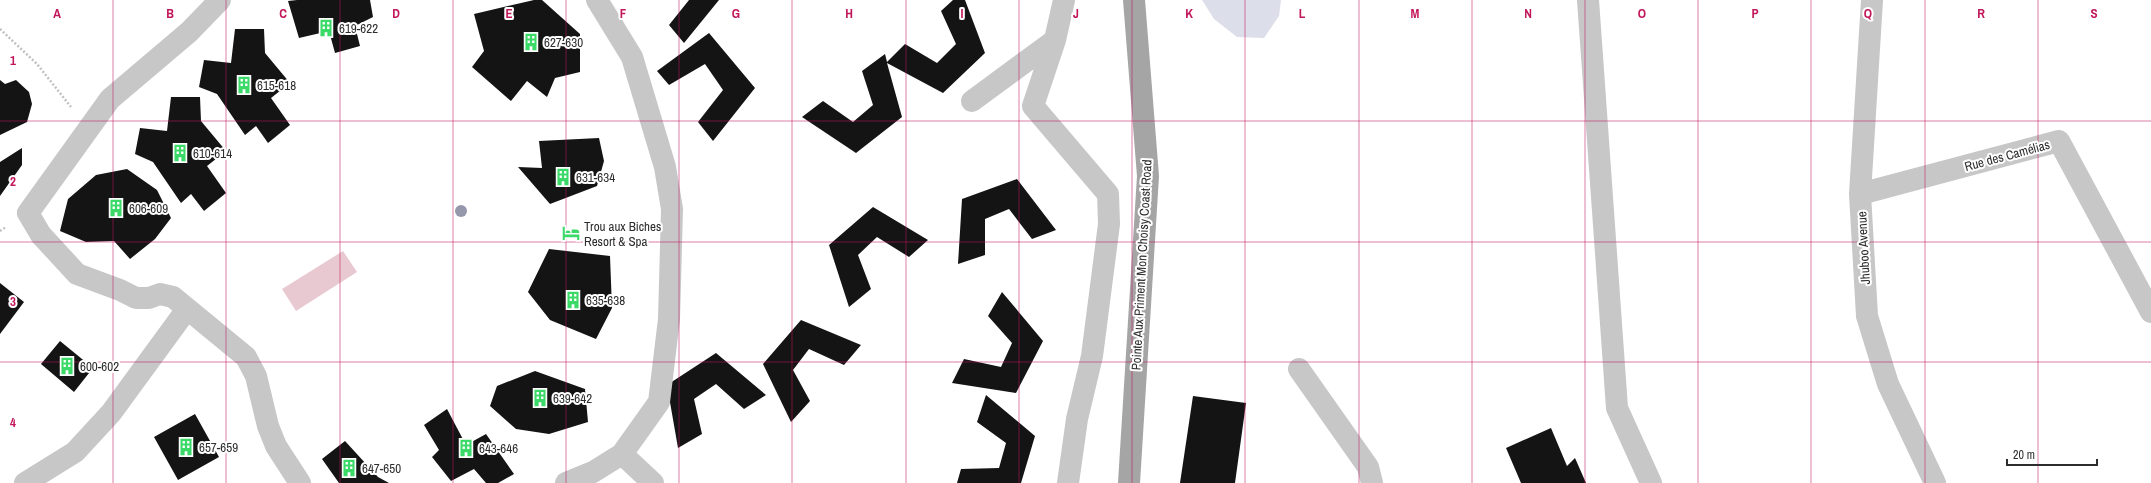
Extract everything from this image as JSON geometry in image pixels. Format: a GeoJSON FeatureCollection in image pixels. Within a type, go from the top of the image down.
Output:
{"type":"FeatureCollection","features":[{"type":"Feature","properties":{"kind":"main road","name":"Pointe Aux Priment Mon Choisy Coast Road"},"geometry":{"type":"LineString","coordinates":[[1129,483],[1148,176],[1134,0]]}},
{"type":"Feature","properties":{"kind":"street"},"geometry":{"type":"LineString","coordinates":[[220,0],[188,32],[110,100],[28,213],[41,235],[77,274],[120,290],[136,298],[149,298],[160,294],[173,297],[246,357],[257,381],[268,426],[276,446],[300,483]]}},
{"type":"Feature","properties":{"kind":"street"},"geometry":{"type":"LineString","coordinates":[[581,480],[622,454],[659,402],[669,319],[672,209],[665,167],[632,57],[597,0]]}},
{"type":"Feature","properties":{"kind":"street"},"geometry":{"type":"LineString","coordinates":[[1064,0],[1055,40],[1033,106],[1108,194],[1109,224],[1092,356],[1077,419],[1068,483]]}},
{"type":"Feature","properties":{"kind":"street"},"geometry":{"type":"LineString","coordinates":[[1588,0],[1617,408],[1651,483]]}},
{"type":"Feature","properties":{"kind":"street","name":"Jhuboo Avenue"},"geometry":{"type":"LineString","coordinates":[[1872,0],[1860,194],[1867,316],[1888,384],[1935,483]]}},
{"type":"Feature","properties":{"kind":"street"},"geometry":{"type":"LineString","coordinates":[[972,101],[1055,40]]}},
{"type":"Feature","properties":{"kind":"street","name":"Rue des Camélias"},"geometry":{"type":"LineString","coordinates":[[1860,194],[2059,141],[2151,312]]}},
{"type":"Feature","properties":{"kind":"street"},"geometry":{"type":"LineString","coordinates":[[25,483],[75,452],[111,413],[187,309]]}},
{"type":"Feature","properties":{"kind":"street"},"geometry":{"type":"LineString","coordinates":[[1299,369],[1368,467],[1372,483]]}},
{"type":"Feature","properties":{"kind":"street"},"geometry":{"type":"LineString","coordinates":[[622,454],[653,483]]}},
{"type":"Feature","properties":{"kind":"path"},"geometry":{"type":"LineString","coordinates":[[0,30],[37,64],[89,130]]}},
{"type":"Feature","properties":{"kind":"shaded area"},"geometry":{"type":"Polygon","coordinates":[[[1202,0],[1281,0],[1279,16],[1264,38],[1237,37],[1214,19],[1202,0]]]}},
{"type":"Feature","properties":{"kind":"shaded area"},"geometry":{"type":"Polygon","coordinates":[[[343,251],[357,272],[296,311],[282,289],[343,251]]]}},
{"type":"Feature","properties":{"kind":"building","name":"619-622"},"geometry":{"type":"Polygon","coordinates":[[[370,0],[373,17],[355,26],[360,46],[335,53],[329,31],[299,38],[288,1],[370,0]]]}},
{"type":"Feature","properties":{"kind":"building","name":"627-630"},"geometry":{"type":"Polygon","coordinates":[[[534,0],[542,0],[580,34],[580,72],[555,78],[547,97],[527,81],[511,101],[472,67],[484,51],[474,14],[534,0]]]}},
{"type":"Feature","properties":{"kind":"building"},"geometry":{"type":"Polygon","coordinates":[[[689,0],[719,0],[684,43],[669,25],[689,0]]]}},
{"type":"Feature","properties":{"kind":"building"},"geometry":{"type":"Polygon","coordinates":[[[953,0],[965,0],[985,53],[943,93],[887,63],[902,117],[856,153],[802,117],[823,101],[853,122],[873,105],[862,71],[885,54],[887,62],[905,44],[937,63],[956,44],[941,11],[953,0]]]}},
{"type":"Feature","properties":{"kind":"building","name":"615-618"},"geometry":{"type":"Polygon","coordinates":[[[235,29],[264,29],[265,53],[290,83],[271,98],[290,125],[268,143],[256,126],[245,135],[217,94],[199,87],[204,60],[231,63],[235,29]]]}},
{"type":"Feature","properties":{"kind":"building"},"geometry":{"type":"Polygon","coordinates":[[[709,33],[755,88],[713,141],[698,122],[723,90],[705,64],[669,85],[657,71],[709,33]]]}},
{"type":"Feature","properties":{"kind":"building"},"geometry":{"type":"Polygon","coordinates":[[[0,80],[5,84],[16,80],[29,92],[32,104],[27,122],[0,135],[0,80]]]}},
{"type":"Feature","properties":{"kind":"building","name":"610-614"},"geometry":{"type":"Polygon","coordinates":[[[171,97],[200,97],[201,121],[226,151],[207,166],[226,193],[204,211],[191,194],[181,203],[153,162],[135,154],[140,128],[167,131],[171,97]]]}},
{"type":"Feature","properties":{"kind":"building","name":"631-634"},"geometry":{"type":"Polygon","coordinates":[[[599,138],[604,161],[597,186],[550,204],[518,167],[542,168],[539,141],[599,138]]]}},
{"type":"Feature","properties":{"kind":"building"},"geometry":{"type":"Polygon","coordinates":[[[22,148],[22,165],[0,196],[0,162],[22,148]]]}},
{"type":"Feature","properties":{"kind":"building","name":"606-609"},"geometry":{"type":"Polygon","coordinates":[[[127,169],[157,190],[171,218],[155,239],[130,259],[114,241],[86,242],[60,231],[68,199],[96,175],[127,169]]]}},
{"type":"Feature","properties":{"kind":"building"},"geometry":{"type":"Polygon","coordinates":[[[1017,179],[1056,230],[1032,239],[1009,209],[985,219],[985,255],[958,264],[962,199],[1017,179]]]}},
{"type":"Feature","properties":{"kind":"building"},"geometry":{"type":"Polygon","coordinates":[[[873,207],[928,240],[909,257],[877,237],[858,255],[871,289],[849,307],[829,245],[873,207]]]}},
{"type":"Feature","properties":{"kind":"building","name":"635-638"},"geometry":{"type":"Polygon","coordinates":[[[549,249],[610,256],[612,308],[596,339],[550,320],[528,292],[549,249]]]}},
{"type":"Feature","properties":{"kind":"building"},"geometry":{"type":"Polygon","coordinates":[[[0,283],[24,302],[0,334],[0,283]]]}},
{"type":"Feature","properties":{"kind":"building"},"geometry":{"type":"Polygon","coordinates":[[[1002,292],[1043,341],[1016,393],[952,383],[964,359],[1001,367],[1012,343],[988,316],[1002,292]]]}},
{"type":"Feature","properties":{"kind":"building"},"geometry":{"type":"Polygon","coordinates":[[[801,320],[861,345],[844,365],[809,349],[793,370],[810,401],[791,422],[763,364],[801,320]]]}},
{"type":"Feature","properties":{"kind":"building","name":"600-602"},"geometry":{"type":"Polygon","coordinates":[[[60,341],[93,368],[74,392],[41,364],[60,341]]]}},
{"type":"Feature","properties":{"kind":"building"},"geometry":{"type":"Polygon","coordinates":[[[716,353],[766,395],[744,409],[716,384],[694,399],[702,434],[678,448],[667,385],[716,353]]]}},
{"type":"Feature","properties":{"kind":"building","name":"639-642"},"geometry":{"type":"Polygon","coordinates":[[[535,371],[585,389],[588,422],[549,434],[516,429],[490,406],[497,386],[535,371]]]}},
{"type":"Feature","properties":{"kind":"building"},"geometry":{"type":"Polygon","coordinates":[[[986,395],[1035,436],[1021,483],[957,483],[961,469],[999,468],[1006,443],[977,422],[986,395]]]}},
{"type":"Feature","properties":{"kind":"building"},"geometry":{"type":"Polygon","coordinates":[[[1193,396],[1246,403],[1235,483],[1180,483],[1193,396]]]}},
{"type":"Feature","properties":{"kind":"building","name":"643-646"},"geometry":{"type":"Polygon","coordinates":[[[447,409],[466,445],[486,434],[514,474],[498,483],[486,483],[474,469],[451,481],[432,457],[439,450],[424,425],[447,409]]]}},
{"type":"Feature","properties":{"kind":"building","name":"657-659"},"geometry":{"type":"Polygon","coordinates":[[[195,414],[219,457],[178,480],[154,437],[195,414]]]}},
{"type":"Feature","properties":{"kind":"building"},"geometry":{"type":"Polygon","coordinates":[[[1551,428],[1567,466],[1575,458],[1586,483],[1521,483],[1506,448],[1551,428]]]}},
{"type":"Feature","properties":{"kind":"building","name":"647-650"},"geometry":{"type":"Polygon","coordinates":[[[345,441],[378,477],[389,483],[339,483],[322,459],[345,441]]]}},
{"type":"Feature","properties":{"kind":"place","name":"619-622"},"geometry":{"type":"Point","coordinates":[326,28]}},
{"type":"Feature","properties":{"kind":"place","name":"627-630"},"geometry":{"type":"Point","coordinates":[531,42]}},
{"type":"Feature","properties":{"kind":"place","name":"615-618"},"geometry":{"type":"Point","coordinates":[244,85]}},
{"type":"Feature","properties":{"kind":"place","name":"610-614"},"geometry":{"type":"Point","coordinates":[180,153]}},
{"type":"Feature","properties":{"kind":"place","name":"631-634"},"geometry":{"type":"Point","coordinates":[563,177]}},
{"type":"Feature","properties":{"kind":"place","name":"606-609"},"geometry":{"type":"Point","coordinates":[116,208]}},
{"type":"Feature","properties":{"kind":"place","name":"Trou aux Biches Resort & Spa"},"geometry":{"type":"Point","coordinates":[571,233]}},
{"type":"Feature","properties":{"kind":"place","name":"635-638"},"geometry":{"type":"Point","coordinates":[573,300]}},
{"type":"Feature","properties":{"kind":"place","name":"600-602"},"geometry":{"type":"Point","coordinates":[67,366]}},
{"type":"Feature","properties":{"kind":"place","name":"639-642"},"geometry":{"type":"Point","coordinates":[540,398]}},
{"type":"Feature","properties":{"kind":"place","name":"657-659"},"geometry":{"type":"Point","coordinates":[186,447]}},
{"type":"Feature","properties":{"kind":"place","name":"643-646"},"geometry":{"type":"Point","coordinates":[466,448]}},
{"type":"Feature","properties":{"kind":"place","name":"647-650"},"geometry":{"type":"Point","coordinates":[349,468]}}]}
